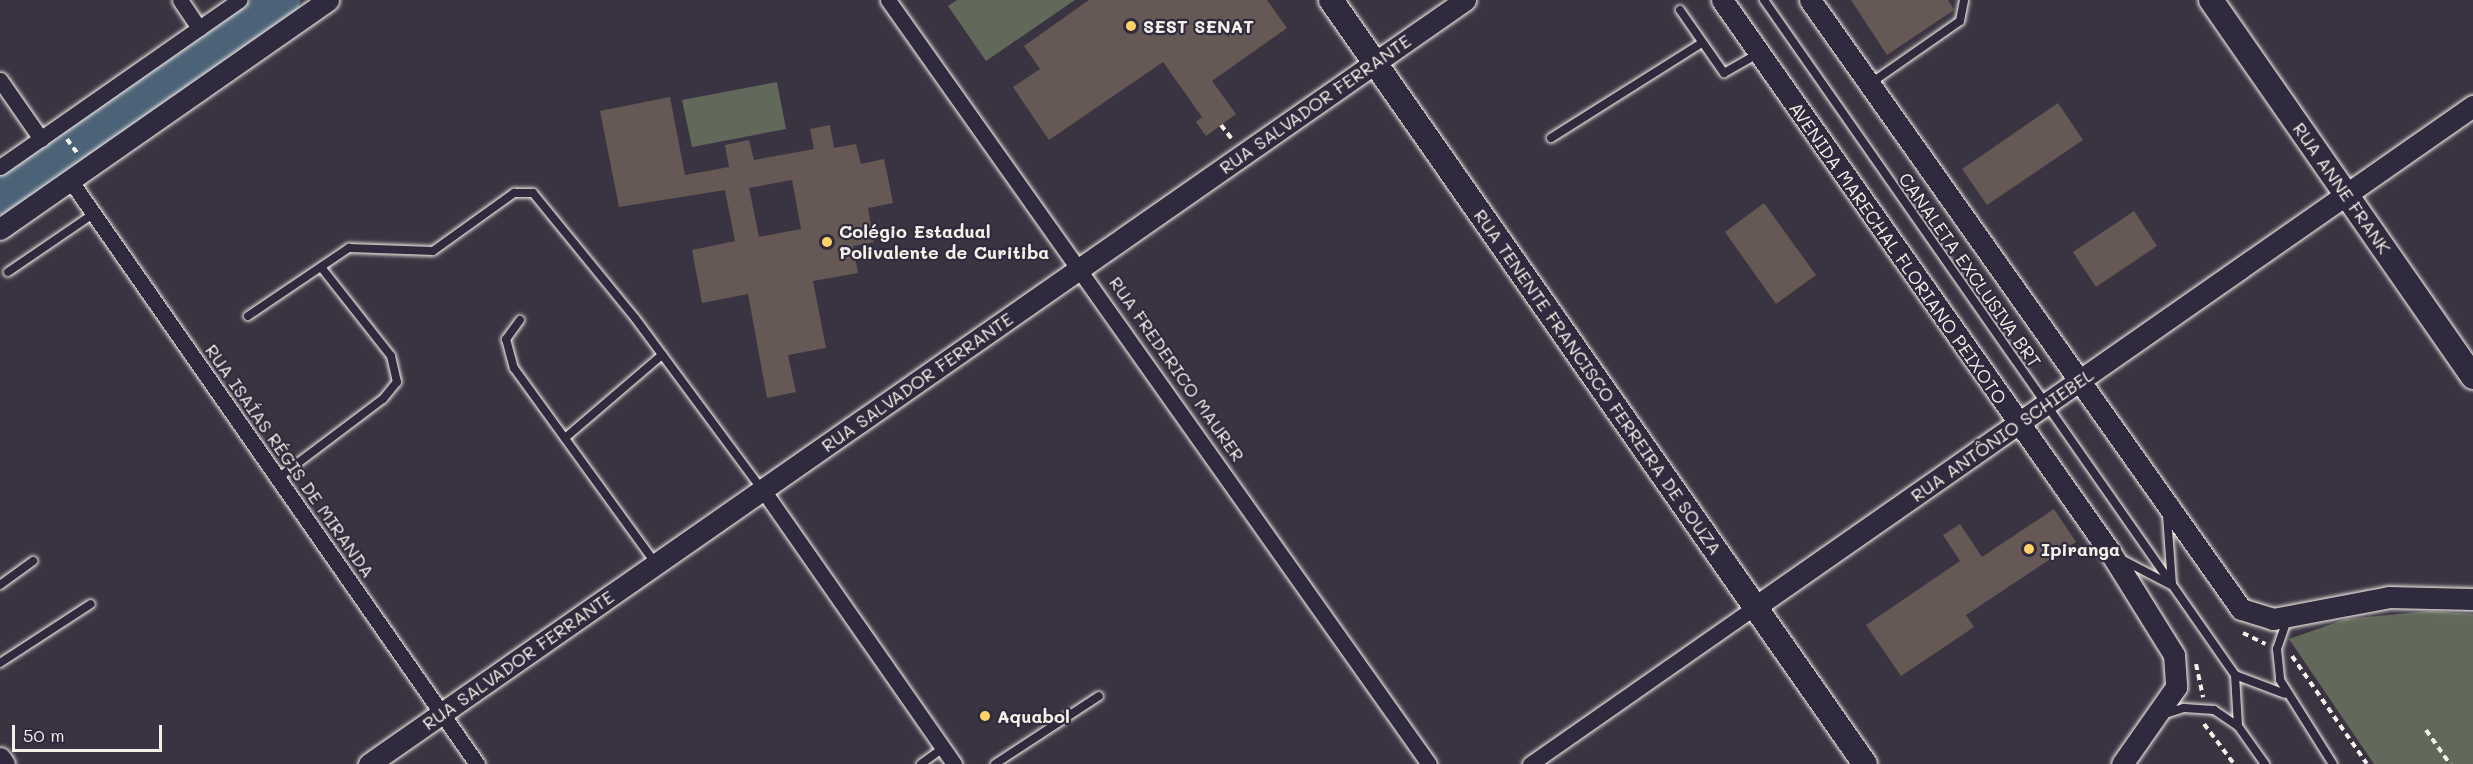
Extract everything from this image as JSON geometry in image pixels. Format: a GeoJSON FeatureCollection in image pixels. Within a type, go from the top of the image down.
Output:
{"type":"FeatureCollection","features":[{"type":"Feature","properties":{"kind":"main road","name":"RUA TENENTE FRANCISCO FERREIRA DE SOUZA"},"geometry":{"type":"LineString","coordinates":[[1330,0],[1865,764]]}},
{"type":"Feature","properties":{"kind":"main road","name":"RUA ANNE FRANK"},"geometry":{"type":"LineString","coordinates":[[2211,0],[2473,377]]}},
{"type":"Feature","properties":{"kind":"street"},"geometry":{"type":"LineString","coordinates":[[180,0],[199,28]]}},
{"type":"Feature","properties":{"kind":"street"},"geometry":{"type":"LineString","coordinates":[[0,167],[239,0]]}},
{"type":"Feature","properties":{"kind":"street"},"geometry":{"type":"LineString","coordinates":[[0,229],[328,0]]}},
{"type":"Feature","properties":{"kind":"street","name":"RUA FREDERICO MAURER"},"geometry":{"type":"LineString","coordinates":[[888,0],[1060,245],[1082,267],[1429,764]]}},
{"type":"Feature","properties":{"kind":"street","name":"RUA SALVADOR FERRANTE"},"geometry":{"type":"LineString","coordinates":[[369,764],[1465,0]]}},
{"type":"Feature","properties":{"kind":"street","name":"AVENIDA MARECHAL FLORIANO PEIXOTO"},"geometry":{"type":"LineString","coordinates":[[1722,0],[2017,424],[2183,654]]}},
{"type":"Feature","properties":{"kind":"street"},"geometry":{"type":"LineString","coordinates":[[1810,0],[2241,609],[2260,618],[2288,616],[2389,597],[2473,599]]}},
{"type":"Feature","properties":{"kind":"street"},"geometry":{"type":"LineString","coordinates":[[0,80],[41,139]]}},
{"type":"Feature","properties":{"kind":"street","name":"RUA ANTÔNIO SCHIEBEL"},"geometry":{"type":"LineString","coordinates":[[1530,764],[2473,106]]}},
{"type":"Feature","properties":{"kind":"street","name":"RUA ISAÍAS RÉGIS DE MIRANDA"},"geometry":{"type":"LineString","coordinates":[[70,180],[477,764]]}},
{"type":"Feature","properties":{"kind":"street"},"geometry":{"type":"LineString","coordinates":[[763,490],[954,764]]}},
{"type":"Feature","properties":{"kind":"street"},"geometry":{"type":"LineString","coordinates":[[2122,764],[2158,717],[2176,687],[2183,654]]}},
{"type":"Feature","properties":{"kind":"street"},"geometry":{"type":"LineString","coordinates":[[0,758],[4,764]]}},
{"type":"Feature","properties":{"kind":"lane","name":"CANALETA EXCLUSIVA BRT"},"geometry":{"type":"LineString","coordinates":[[1764,0],[2235,675]]}},
{"type":"Feature","properties":{"kind":"lane"},"geometry":{"type":"LineString","coordinates":[[1870,84],[1960,21],[1964,0]]}},
{"type":"Feature","properties":{"kind":"lane"},"geometry":{"type":"LineString","coordinates":[[1680,10],[1700,45],[1724,73],[1759,53]]}},
{"type":"Feature","properties":{"kind":"lane"},"geometry":{"type":"LineString","coordinates":[[1551,138],[1700,45]]}},
{"type":"Feature","properties":{"kind":"lane"},"geometry":{"type":"LineString","coordinates":[[248,316],[349,248],[367,245],[433,251],[514,194],[532,193],[662,355],[763,490]]}},
{"type":"Feature","properties":{"kind":"lane"},"geometry":{"type":"LineString","coordinates":[[8,272],[93,214]]}},
{"type":"Feature","properties":{"kind":"lane"},"geometry":{"type":"LineString","coordinates":[[278,478],[383,399],[397,382],[391,356],[321,267]]}},
{"type":"Feature","properties":{"kind":"lane"},"geometry":{"type":"LineString","coordinates":[[520,320],[506,339],[507,354],[656,564]]}},
{"type":"Feature","properties":{"kind":"lane"},"geometry":{"type":"LineString","coordinates":[[565,438],[662,355]]}},
{"type":"Feature","properties":{"kind":"lane"},"geometry":{"type":"LineString","coordinates":[[2166,504],[2172,586]]}},
{"type":"Feature","properties":{"kind":"lane","name":"CANALETA EXCLUSIVA BRT"},"geometry":{"type":"LineString","coordinates":[[2110,552],[2172,586]]}},
{"type":"Feature","properties":{"kind":"lane"},"geometry":{"type":"LineString","coordinates":[[0,585],[33,561]]}},
{"type":"Feature","properties":{"kind":"lane"},"geometry":{"type":"LineString","coordinates":[[0,663],[91,604]]}},
{"type":"Feature","properties":{"kind":"lane"},"geometry":{"type":"LineString","coordinates":[[2288,616],[2277,649],[2285,694],[2333,764]]}},
{"type":"Feature","properties":{"kind":"lane"},"geometry":{"type":"LineString","coordinates":[[2238,726],[2235,675],[2285,694]]}},
{"type":"Feature","properties":{"kind":"lane"},"geometry":{"type":"LineString","coordinates":[[994,764],[1099,696]]}},
{"type":"Feature","properties":{"kind":"lane"},"geometry":{"type":"LineString","coordinates":[[2158,717],[2202,707],[2238,726],[2265,764]]}},
{"type":"Feature","properties":{"kind":"lane"},"geometry":{"type":"LineString","coordinates":[[921,764],[943,748]]}},
{"type":"Feature","properties":{"kind":"path"},"geometry":{"type":"LineString","coordinates":[[58,127],[87,168]]}},
{"type":"Feature","properties":{"kind":"path"},"geometry":{"type":"LineString","coordinates":[[2183,654],[2205,689]]}},
{"type":"Feature","properties":{"kind":"path"},"geometry":{"type":"LineString","coordinates":[[2291,655],[2367,764]]}},
{"type":"Feature","properties":{"kind":"path"},"geometry":{"type":"LineString","coordinates":[[2200,721],[2234,764]]}},
{"type":"Feature","properties":{"kind":"path"},"geometry":{"type":"LineString","coordinates":[[2426,730],[2450,764]]}},
{"type":"Feature","properties":{"kind":"green space"},"geometry":{"type":"Polygon","coordinates":[[[957,0],[1075,0],[986,61],[948,6],[957,0]]]}},
{"type":"Feature","properties":{"kind":"green space"},"geometry":{"type":"Polygon","coordinates":[[[777,82],[786,129],[692,147],[682,100],[777,82]]]}},
{"type":"Feature","properties":{"kind":"green space"},"geometry":{"type":"Polygon","coordinates":[[[2430,611],[2473,614],[2473,764],[2374,764],[2289,639],[2346,619],[2430,611]]]}},
{"type":"Feature","properties":{"kind":"building"},"geometry":{"type":"Polygon","coordinates":[[[1089,0],[1267,0],[1287,28],[1212,81],[1236,114],[1206,136],[1196,122],[1202,117],[1163,62],[1049,140],[1013,87],[1040,69],[1024,46],[1089,0]]]}},
{"type":"Feature","properties":{"kind":"building"},"geometry":{"type":"Polygon","coordinates":[[[1851,0],[1948,0],[1954,10],[1887,55],[1851,0]]]}},
{"type":"Feature","properties":{"kind":"building"},"geometry":{"type":"Polygon","coordinates":[[[670,97],[685,175],[729,167],[725,145],[749,140],[754,160],[814,149],[810,129],[830,125],[834,148],[856,144],[861,164],[884,159],[893,203],[868,208],[874,242],[853,246],[858,273],[813,281],[826,348],[788,355],[796,392],[767,398],[748,294],[702,303],[692,250],[735,241],[725,190],[619,207],[600,111],[670,97]],[[792,180],[749,188],[759,237],[801,229],[792,180]]]}},
{"type":"Feature","properties":{"kind":"building"},"geometry":{"type":"Polygon","coordinates":[[[2058,103],[2083,140],[1987,205],[1962,169],[2058,103]]]}},
{"type":"Feature","properties":{"kind":"building"},"geometry":{"type":"Polygon","coordinates":[[[1764,203],[1816,275],[1776,304],[1725,232],[1764,203]]]}},
{"type":"Feature","properties":{"kind":"building"},"geometry":{"type":"Polygon","coordinates":[[[2134,211],[2157,246],[2096,287],[2073,252],[2134,211]]]}},
{"type":"Feature","properties":{"kind":"building"},"geometry":{"type":"Polygon","coordinates":[[[2054,509],[2076,542],[1966,615],[1974,627],[1901,676],[1866,625],[1960,561],[1943,535],[1960,524],[1982,557],[2054,509]]]}},
{"type":"Feature","properties":{"kind":"waterway"},"geometry":{"type":"LineString","coordinates":[[0,197],[282,0]]}},
{"type":"Feature","properties":{"kind":"place","name":"SEST SENAT"},"geometry":{"type":"Point","coordinates":[1131,26]}},
{"type":"Feature","properties":{"kind":"place","name":"Colégio Estadual Polivalente de Curitiba"},"geometry":{"type":"Point","coordinates":[827,242]}},
{"type":"Feature","properties":{"kind":"place","name":"Ipiranga"},"geometry":{"type":"Point","coordinates":[2029,549]}},
{"type":"Feature","properties":{"kind":"place","name":"Aquabol"},"geometry":{"type":"Point","coordinates":[985,716]}}]}
